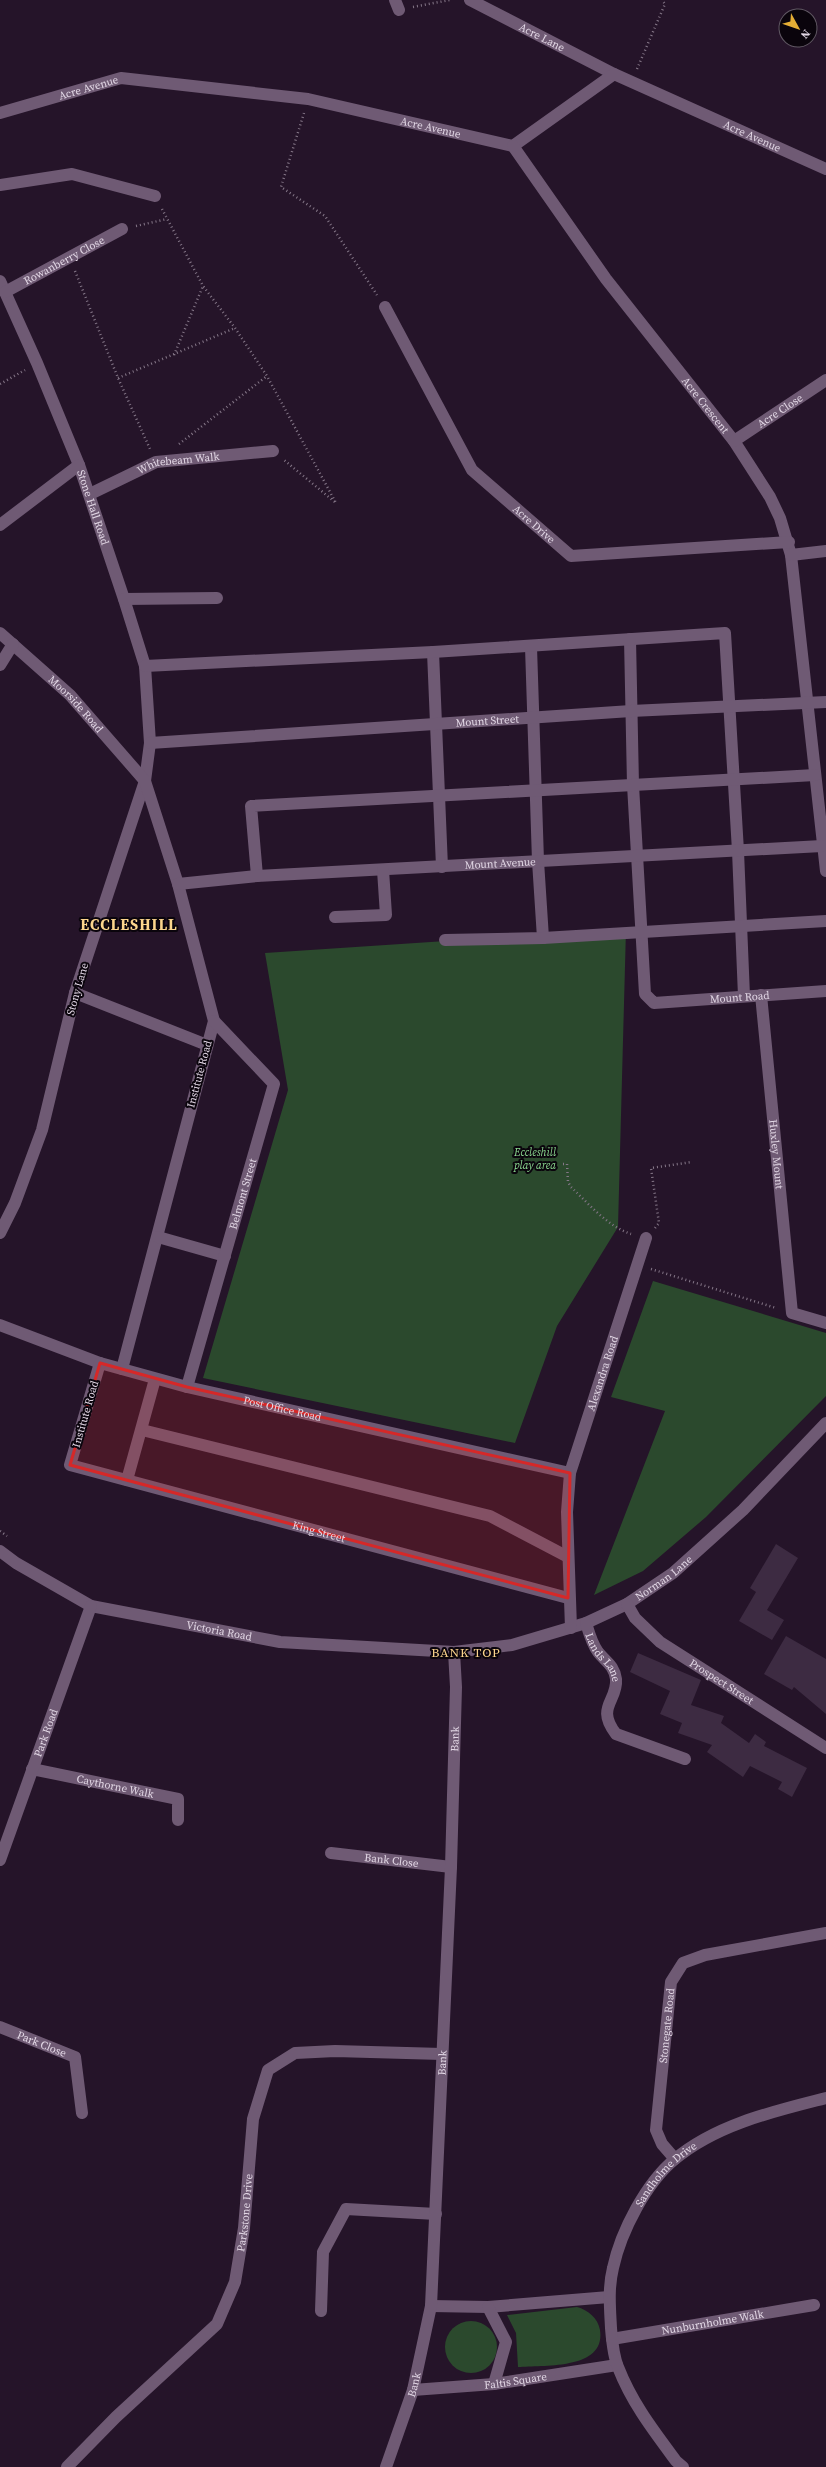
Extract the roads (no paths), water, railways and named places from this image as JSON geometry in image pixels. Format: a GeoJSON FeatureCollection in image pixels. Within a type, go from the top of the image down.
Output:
{"type":"FeatureCollection","features":[{"type":"Feature","properties":{"kind":"street","name":"Acre Lane"},"geometry":{"type":"LineString","coordinates":[[470,0],[614,74]]}},
{"type":"Feature","properties":{"kind":"street","name":"Acre Avenue"},"geometry":{"type":"LineString","coordinates":[[614,74],[826,169]]}},
{"type":"Feature","properties":{"kind":"street"},"geometry":{"type":"LineString","coordinates":[[513,146],[614,74]]}},
{"type":"Feature","properties":{"kind":"street","name":"Acre Avenue"},"geometry":{"type":"LineString","coordinates":[[0,113],[121,78],[308,99],[513,146]]}},
{"type":"Feature","properties":{"kind":"street","name":"Acre Crescent"},"geometry":{"type":"LineString","coordinates":[[513,146],[606,279],[734,441],[770,497],[789,542],[791,555],[809,703],[822,846],[826,871]]}},
{"type":"Feature","properties":{"kind":"street"},"geometry":{"type":"LineString","coordinates":[[0,185],[72,174],[155,196]]}},
{"type":"Feature","properties":{"kind":"street","name":"Rowanberry Close"},"geometry":{"type":"LineString","coordinates":[[5,292],[122,229]]}},
{"type":"Feature","properties":{"kind":"street","name":"Stone Hall Road"},"geometry":{"type":"LineString","coordinates":[[0,281],[37,362],[80,465],[90,494],[145,666],[150,743]]}},
{"type":"Feature","properties":{"kind":"street","name":"Acre Drive"},"geometry":{"type":"LineString","coordinates":[[385,307],[472,470],[571,556],[789,542]]}},
{"type":"Feature","properties":{"kind":"street","name":"Acre Close"},"geometry":{"type":"LineString","coordinates":[[734,441],[826,380]]}},
{"type":"Feature","properties":{"kind":"street","name":"Whitebeam Walk"},"geometry":{"type":"LineString","coordinates":[[90,494],[156,462],[272,451]]}},
{"type":"Feature","properties":{"kind":"street"},"geometry":{"type":"LineString","coordinates":[[0,525],[80,465]]}},
{"type":"Feature","properties":{"kind":"street"},"geometry":{"type":"LineString","coordinates":[[791,555],[826,551]]}},
{"type":"Feature","properties":{"kind":"street"},"geometry":{"type":"LineString","coordinates":[[124,599],[217,598]]}},
{"type":"Feature","properties":{"kind":"street","name":"Moorside Road"},"geometry":{"type":"LineString","coordinates":[[0,633],[70,695],[145,782]]}},
{"type":"Feature","properties":{"kind":"street"},"geometry":{"type":"LineString","coordinates":[[145,666],[531,647],[724,633],[738,852],[744,996]]}},
{"type":"Feature","properties":{"kind":"street"},"geometry":{"type":"LineString","coordinates":[[630,639],[631,711],[641,932]]}},
{"type":"Feature","properties":{"kind":"street"},"geometry":{"type":"LineString","coordinates":[[0,666],[13,644]]}},
{"type":"Feature","properties":{"kind":"street"},"geometry":{"type":"LineString","coordinates":[[531,647],[538,861],[543,938]]}},
{"type":"Feature","properties":{"kind":"street"},"geometry":{"type":"LineString","coordinates":[[433,652],[442,867]]}},
{"type":"Feature","properties":{"kind":"street","name":"Mount Street"},"geometry":{"type":"LineString","coordinates":[[150,743],[533,720],[631,711],[729,708],[826,702]]}},
{"type":"Feature","properties":{"kind":"street","name":"Stony Lane"},"geometry":{"type":"LineString","coordinates":[[0,1233],[15,1203],[42,1130],[74,993],[145,782],[150,743]]}},
{"type":"Feature","properties":{"kind":"street"},"geometry":{"type":"LineString","coordinates":[[257,876],[251,806],[536,789],[634,786],[815,775]]}},
{"type":"Feature","properties":{"kind":"street"},"geometry":{"type":"LineString","coordinates":[[145,782],[178,884],[214,1021]]}},
{"type":"Feature","properties":{"kind":"street","name":"Mount Avenue"},"geometry":{"type":"LineString","coordinates":[[178,884],[257,876],[738,852],[822,846]]}},
{"type":"Feature","properties":{"kind":"street"},"geometry":{"type":"LineString","coordinates":[[335,917],[386,914],[383,870]]}},
{"type":"Feature","properties":{"kind":"street"},"geometry":{"type":"LineString","coordinates":[[445,940],[543,938],[826,921]]}},
{"type":"Feature","properties":{"kind":"street","name":"Mount Road"},"geometry":{"type":"LineString","coordinates":[[641,932],[645,994],[654,1003],[826,991]]}},
{"type":"Feature","properties":{"kind":"street"},"geometry":{"type":"LineString","coordinates":[[74,993],[207,1045]]}},
{"type":"Feature","properties":{"kind":"street","name":"Huxley Mount"},"geometry":{"type":"LineString","coordinates":[[762,995],[792,1313],[826,1322]]}},
{"type":"Feature","properties":{"kind":"street","name":"Institute Road"},"geometry":{"type":"LineString","coordinates":[[122,1369],[214,1021]]}},
{"type":"Feature","properties":{"kind":"street","name":"Belmont Street"},"geometry":{"type":"LineString","coordinates":[[187,1387],[274,1084],[214,1021]]}},
{"type":"Feature","properties":{"kind":"street"},"geometry":{"type":"LineString","coordinates":[[158,1237],[225,1256]]}},
{"type":"Feature","properties":{"kind":"street","name":"Alexandra Road"},"geometry":{"type":"LineString","coordinates":[[571,1628],[568,1598],[567,1512],[570,1473],[646,1238]]}},
{"type":"Feature","properties":{"kind":"street","name":"Post Office Road"},"geometry":{"type":"LineString","coordinates":[[0,1325],[100,1363],[187,1387],[570,1473]]}},
{"type":"Feature","properties":{"kind":"street","name":"Institute Road"},"geometry":{"type":"LineString","coordinates":[[70,1465],[100,1363]]}},
{"type":"Feature","properties":{"kind":"street"},"geometry":{"type":"LineString","coordinates":[[127,1480],[142,1430],[155,1378]]}},
{"type":"Feature","properties":{"kind":"street","name":"Norman Lane"},"geometry":{"type":"LineString","coordinates":[[454,1652],[512,1644],[586,1624],[627,1604],[673,1573],[743,1510],[826,1423]]}},
{"type":"Feature","properties":{"kind":"street"},"geometry":{"type":"LineString","coordinates":[[142,1430],[490,1516],[568,1557]]}},
{"type":"Feature","properties":{"kind":"street","name":"King Street"},"geometry":{"type":"LineString","coordinates":[[70,1465],[568,1598]]}},
{"type":"Feature","properties":{"kind":"street","name":"Victoria Road"},"geometry":{"type":"LineString","coordinates":[[0,1551],[16,1563],[91,1606],[280,1642],[371,1649],[454,1652]]}},
{"type":"Feature","properties":{"kind":"street","name":"Prospect Street"},"geometry":{"type":"LineString","coordinates":[[627,1604],[635,1618],[660,1642],[826,1748]]}},
{"type":"Feature","properties":{"kind":"street","name":"Park Road"},"geometry":{"type":"LineString","coordinates":[[1,1853],[91,1606]]}},
{"type":"Feature","properties":{"kind":"street","name":"Lands Lane"},"geometry":{"type":"LineString","coordinates":[[586,1624],[598,1652],[611,1664],[616,1681],[607,1712],[609,1725],[616,1734],[685,1759]]}},
{"type":"Feature","properties":{"kind":"street","name":"Bank"},"geometry":{"type":"LineString","coordinates":[[386,2467],[413,2390],[431,2306],[451,1866],[456,1687],[454,1652]]}},
{"type":"Feature","properties":{"kind":"street","name":"Caythorne Walk"},"geometry":{"type":"LineString","coordinates":[[32,1769],[178,1799],[178,1820]]}},
{"type":"Feature","properties":{"kind":"street","name":"Bank Close"},"geometry":{"type":"LineString","coordinates":[[331,1853],[451,1866]]}},
{"type":"Feature","properties":{"kind":"street","name":"Stonegate Road"},"geometry":{"type":"LineString","coordinates":[[675,2159],[662,2144],[656,2130],[671,1982],[683,1963],[705,1955],[826,1933]]}},
{"type":"Feature","properties":{"kind":"street","name":"Park Close"},"geometry":{"type":"LineString","coordinates":[[0,2028],[75,2057],[82,2113]]}},
{"type":"Feature","properties":{"kind":"street","name":"Parkstone Drive"},"geometry":{"type":"LineString","coordinates":[[66,2467],[116,2417],[217,2324],[235,2282],[244,2228],[253,2119],[268,2070],[295,2053],[335,2051],[442,2054]]}},
{"type":"Feature","properties":{"kind":"street","name":"Sandholme Drive"},"geometry":{"type":"LineString","coordinates":[[683,2467],[676,2462],[636,2408],[617,2365],[612,2339],[609,2297],[613,2268],[625,2233],[641,2199],[675,2159],[716,2133],[777,2110],[826,2098]]}},
{"type":"Feature","properties":{"kind":"street"},"geometry":{"type":"LineString","coordinates":[[321,2311],[323,2252],[346,2208],[436,2214]]}},
{"type":"Feature","properties":{"kind":"street"},"geometry":{"type":"LineString","coordinates":[[431,2306],[488,2307],[609,2297]]}},
{"type":"Feature","properties":{"kind":"street","name":"Nunburnholme Walk"},"geometry":{"type":"LineString","coordinates":[[612,2339],[814,2305]]}},
{"type":"Feature","properties":{"kind":"street"},"geometry":{"type":"LineString","coordinates":[[488,2307],[506,2342],[494,2384]]}},
{"type":"Feature","properties":{"kind":"street","name":"Faltis Square"},"geometry":{"type":"LineString","coordinates":[[413,2390],[494,2384],[617,2365]]}},
{"type":"Feature","properties":{"kind":"district","name":"ECCLESHILL"},"geometry":{"type":"Point","coordinates":[129,925]}},
{"type":"Feature","properties":{"kind":"district","name":"BANK TOP"},"geometry":{"type":"Point","coordinates":[466,1652]}},
{"type":"Feature","properties":{"kind":"park label","name":"Eccleshill play area"},"geometry":{"type":"Point","coordinates":[535,1158]}}]}
